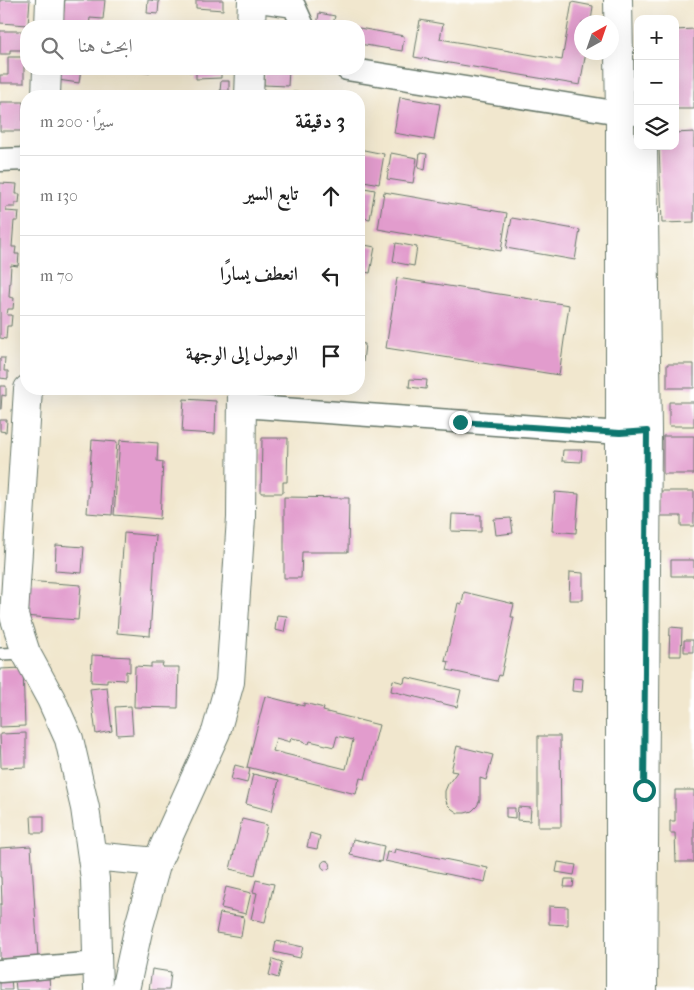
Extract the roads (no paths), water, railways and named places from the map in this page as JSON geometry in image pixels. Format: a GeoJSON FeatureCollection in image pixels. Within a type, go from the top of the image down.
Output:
{"type":"FeatureCollection","features":[{"type":"Feature","properties":{"kind":"street"},"geometry":{"type":"LineString","coordinates":[[49,20],[50,0]]}},
{"type":"Feature","properties":{"kind":"street"},"geometry":{"type":"LineString","coordinates":[[251,20],[252,0],[294,6],[300,20]]}},
{"type":"Feature","properties":{"kind":"street"},"geometry":{"type":"LineString","coordinates":[[618,0],[629,114],[620,433],[620,990]]}},
{"type":"Feature","properties":{"kind":"street"},"geometry":{"type":"LineString","coordinates":[[636,0],[637,15]]}},
{"type":"Feature","properties":{"kind":"street"},"geometry":{"type":"LineString","coordinates":[[365,72],[629,114]]}},
{"type":"Feature","properties":{"kind":"street"},"geometry":{"type":"LineString","coordinates":[[46,90],[47,75]]}},
{"type":"Feature","properties":{"kind":"street"},"geometry":{"type":"LineString","coordinates":[[249,90],[250,75]]}},
{"type":"Feature","properties":{"kind":"street"},"geometry":{"type":"LineString","coordinates":[[643,150],[647,431],[643,990]]}},
{"type":"Feature","properties":{"kind":"street"},"geometry":{"type":"LineString","coordinates":[[0,160],[20,159]]}},
{"type":"Feature","properties":{"kind":"street"},"geometry":{"type":"LineString","coordinates":[[28,395],[13,653],[51,699],[69,739],[85,808],[95,879],[98,990]]}},
{"type":"Feature","properties":{"kind":"street"},"geometry":{"type":"LineString","coordinates":[[125,990],[139,926],[157,862],[216,732],[230,682],[241,518],[242,397],[620,433],[647,431]]}},
{"type":"Feature","properties":{"kind":"street"},"geometry":{"type":"LineString","coordinates":[[92,856],[157,862]]}},
{"type":"Feature","properties":{"kind":"street"},"geometry":{"type":"LineString","coordinates":[[0,971],[98,963]]}}]}
